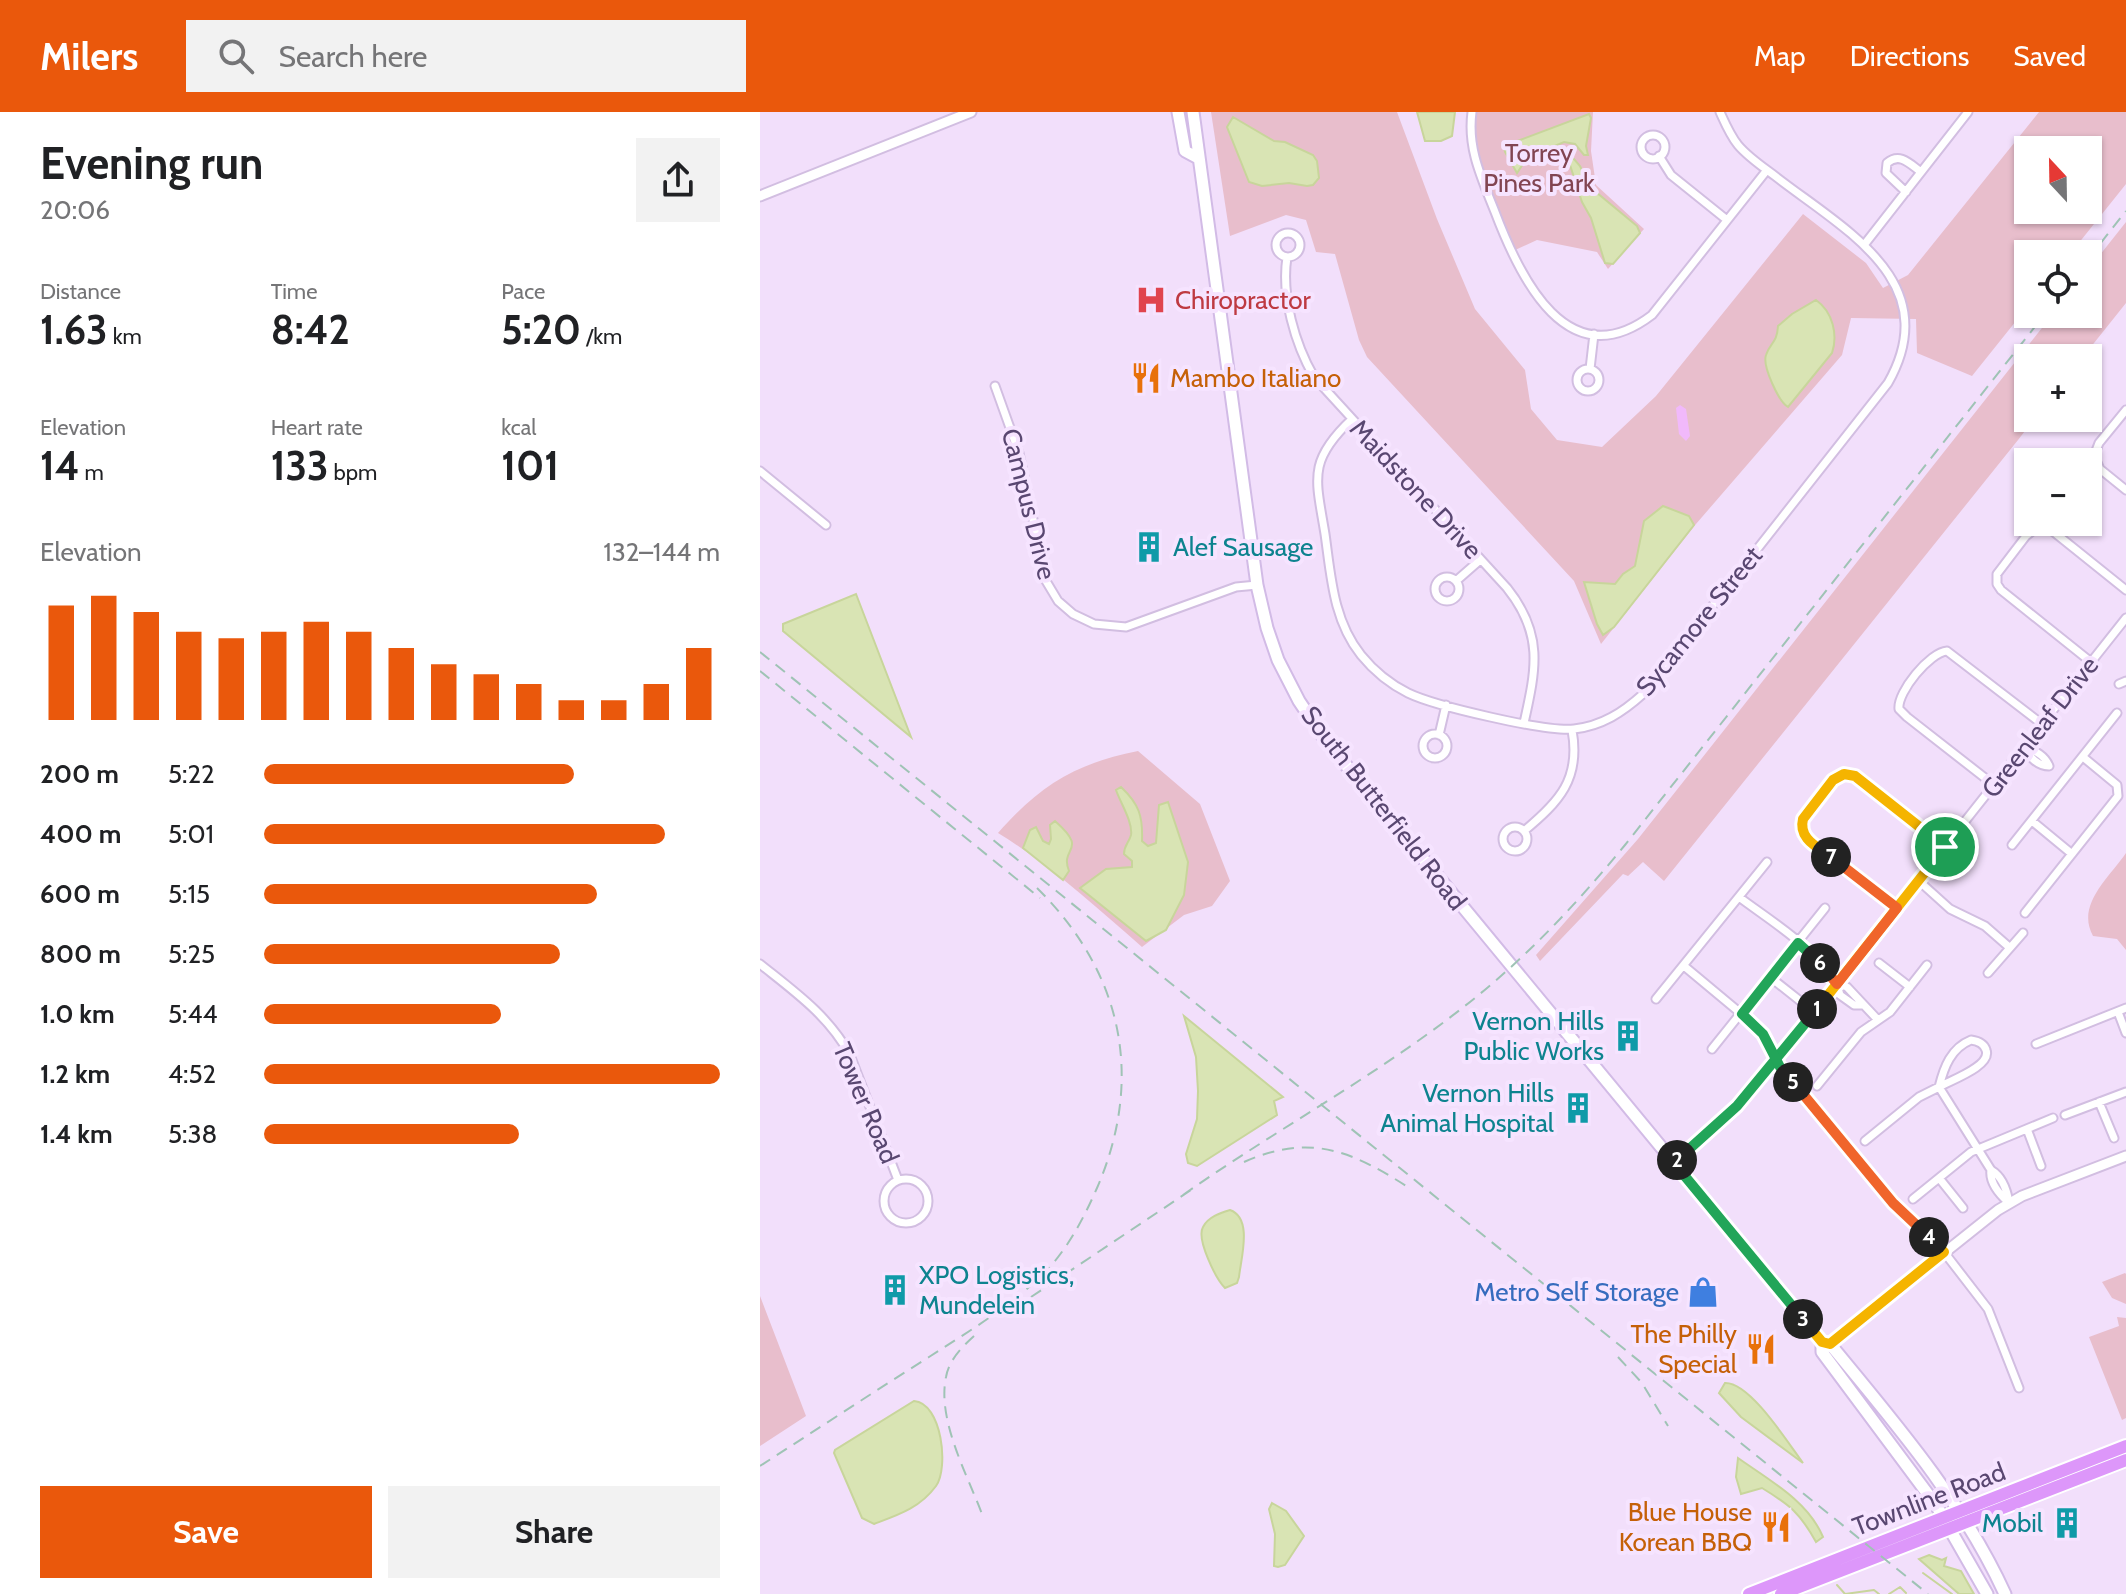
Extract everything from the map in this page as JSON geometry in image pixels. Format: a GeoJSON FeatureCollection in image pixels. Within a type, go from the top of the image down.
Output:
{"type":"FeatureCollection","features":[{"type":"Feature","properties":{"kind":"main road"},"geometry":{"type":"LineString","coordinates":[[1178,112],[1185,151],[1198,158]]}},
{"type":"Feature","properties":{"kind":"main road","name":"South Butterfield Road"},"geometry":{"type":"LineString","coordinates":[[1193,112],[1257,585],[1267,628],[1293,691],[1315,726],[1674,1163],[1917,1449],[1963,1516],[2005,1594]]}},
{"type":"Feature","properties":{"kind":"main road","name":"South Butterfield Road"},"geometry":{"type":"LineString","coordinates":[[1826,1343],[1822,1352],[1886,1434],[1947,1522],[1987,1594]]}},
{"type":"Feature","properties":{"kind":"main road","name":"Townline Road"},"geometry":{"type":"LineString","coordinates":[[1963,1516],[2126,1446]]}},
{"type":"Feature","properties":{"kind":"main road","name":"Townline Road"},"geometry":{"type":"LineString","coordinates":[[1749,1594],[2126,1460]]}},
{"type":"Feature","properties":{"kind":"main road","name":"Townline Road"},"geometry":{"type":"LineString","coordinates":[[1781,1594],[1947,1522]]}},
{"type":"Feature","properties":{"kind":"street"},"geometry":{"type":"LineString","coordinates":[[760,196],[971,112]]}},
{"type":"Feature","properties":{"kind":"street"},"geometry":{"type":"LineString","coordinates":[[1472,112],[1472,149],[1514,259],[1540,303],[1552,315],[1565,325],[1594,334],[1618,333],[1652,315],[1767,170]]}},
{"type":"Feature","properties":{"kind":"street"},"geometry":{"type":"LineString","coordinates":[[1864,245],[1968,112]]}},
{"type":"Feature","properties":{"kind":"street","name":"Sycamore Street"},"geometry":{"type":"LineString","coordinates":[[1352,419],[1327,445],[1318,469],[1317,482],[1336,605],[1356,648],[1376,671],[1405,692],[1446,705],[1524,723],[1572,730],[1616,716],[1643,694],[1888,383],[1895,372],[1903,344],[1904,313],[1890,273],[1864,245],[1739,146],[1722,113]]}},
{"type":"Feature","properties":{"kind":"street"},"geometry":{"type":"LineString","coordinates":[[1659,156],[1671,175],[1727,220]]}},
{"type":"Feature","properties":{"kind":"street"},"geometry":{"type":"LineString","coordinates":[[1906,192],[1886,173],[1887,163],[1895,157],[1900,158],[1921,172]]}},
{"type":"Feature","properties":{"kind":"street","name":"Maidstone Drive"},"geometry":{"type":"LineString","coordinates":[[1287,257],[1285,269],[1292,321],[1302,357],[1314,377],[1516,600],[1531,628],[1535,662],[1524,723]]}},
{"type":"Feature","properties":{"kind":"street"},"geometry":{"type":"LineString","coordinates":[[1590,369],[1594,334]]}},
{"type":"Feature","properties":{"kind":"street","name":"Campus Drive"},"geometry":{"type":"LineString","coordinates":[[995,386],[1019,453],[1046,581],[1058,601],[1073,614],[1096,624],[1126,627],[1236,587],[1257,585]]}},
{"type":"Feature","properties":{"kind":"street"},"geometry":{"type":"LineString","coordinates":[[2126,410],[2095,450],[2095,462],[2126,490]]}},
{"type":"Feature","properties":{"kind":"street"},"geometry":{"type":"LineString","coordinates":[[760,471],[826,525]]}},
{"type":"Feature","properties":{"kind":"street"},"geometry":{"type":"LineString","coordinates":[[2091,662],[1998,587],[1997,574],[2032,530],[2045,527],[2126,590]]}},
{"type":"Feature","properties":{"kind":"street"},"geometry":{"type":"LineString","coordinates":[[1456,581],[1480,560]]}},
{"type":"Feature","properties":{"kind":"street","name":"Greenleaf Drive"},"geometry":{"type":"LineString","coordinates":[[1674,1163],[1737,1106],[1777,1060],[2126,618]]}},
{"type":"Feature","properties":{"kind":"street"},"geometry":{"type":"LineString","coordinates":[[1994,785],[1901,712],[1899,698],[1936,652],[1952,652],[2042,724]]}},
{"type":"Feature","properties":{"kind":"street"},"geometry":{"type":"LineString","coordinates":[[1439,735],[1446,705]]}},
{"type":"Feature","properties":{"kind":"street"},"geometry":{"type":"LineString","coordinates":[[2012,845],[2117,713]]}},
{"type":"Feature","properties":{"kind":"street"},"geometry":{"type":"LineString","coordinates":[[1524,831],[1552,807],[1569,781],[1575,752],[1572,730]]}},
{"type":"Feature","properties":{"kind":"street"},"geometry":{"type":"LineString","coordinates":[[2025,748],[2028,755],[2042,766],[2049,766],[2064,779]]}},
{"type":"Feature","properties":{"kind":"street"},"geometry":{"type":"LineString","coordinates":[[2025,913],[2119,791],[2117,785],[2083,757]]}},
{"type":"Feature","properties":{"kind":"street"},"geometry":{"type":"LineString","coordinates":[[1897,908],[1805,837],[1801,829],[1803,819],[1833,780],[1839,775],[1852,775],[1945,847]]}},
{"type":"Feature","properties":{"kind":"street"},"geometry":{"type":"LineString","coordinates":[[2032,821],[2072,854]]}},
{"type":"Feature","properties":{"kind":"street"},"geometry":{"type":"LineString","coordinates":[[1656,999],[1767,862]]}},
{"type":"Feature","properties":{"kind":"street"},"geometry":{"type":"LineString","coordinates":[[1919,881],[1950,909],[1985,926],[2009,947]]}},
{"type":"Feature","properties":{"kind":"street"},"geometry":{"type":"LineString","coordinates":[[1739,897],[1817,959],[1837,984],[1840,995],[1854,1005],[1862,1005],[1878,1020]]}},
{"type":"Feature","properties":{"kind":"street"},"geometry":{"type":"LineString","coordinates":[[1712,1049],[1825,908]]}},
{"type":"Feature","properties":{"kind":"street"},"geometry":{"type":"LineString","coordinates":[[1988,973],[2023,933]]}},
{"type":"Feature","properties":{"kind":"street"},"geometry":{"type":"LineString","coordinates":[[1879,963],[1910,987]]}},
{"type":"Feature","properties":{"kind":"street","name":"Tower Road"},"geometry":{"type":"LineString","coordinates":[[760,964],[812,1006],[840,1037],[898,1180]]}},
{"type":"Feature","properties":{"kind":"street"},"geometry":{"type":"LineString","coordinates":[[1817,1086],[1861,1032],[1890,1012],[1927,965]]}},
{"type":"Feature","properties":{"kind":"street"},"geometry":{"type":"LineString","coordinates":[[1684,966],[1763,1034],[1777,1060],[1893,1203],[1944,1252],[1988,1309],[2019,1388]]}},
{"type":"Feature","properties":{"kind":"street"},"geometry":{"type":"LineString","coordinates":[[1770,977],[1799,1000]]}},
{"type":"Feature","properties":{"kind":"street"},"geometry":{"type":"LineString","coordinates":[[2036,1044],[2122,1010],[2126,1033]]}},
{"type":"Feature","properties":{"kind":"street"},"geometry":{"type":"LineString","coordinates":[[1865,1141],[1919,1097],[1939,1087],[1984,1063],[1987,1055],[1981,1042],[1971,1040],[1956,1049],[1943,1069],[1939,1087],[1991,1170],[1990,1177],[2000,1194],[2009,1203]]}},
{"type":"Feature","properties":{"kind":"street"},"geometry":{"type":"LineString","coordinates":[[2065,1115],[2126,1092]]}},
{"type":"Feature","properties":{"kind":"street"},"geometry":{"type":"LineString","coordinates":[[2099,1102],[2114,1138]]}},
{"type":"Feature","properties":{"kind":"street"},"geometry":{"type":"LineString","coordinates":[[1913,1199],[1971,1152],[2053,1118]]}},
{"type":"Feature","properties":{"kind":"street"},"geometry":{"type":"LineString","coordinates":[[2027,1129],[2041,1166]]}},
{"type":"Feature","properties":{"kind":"street"},"geometry":{"type":"LineString","coordinates":[[1826,1343],[1985,1218],[2009,1203],[2126,1156]]}},
{"type":"Feature","properties":{"kind":"street"},"geometry":{"type":"LineString","coordinates":[[1939,1178],[1963,1208]]}},
{"type":"Feature","properties":{"kind":"street","name":"Tower Road"},"geometry":{"type":"LineString","coordinates":[[898,1180],[918,1182],[928,1195],[926,1210],[915,1221],[900,1222],[887,1212],[885,1195],[898,1180]]}},
{"type":"Feature","properties":{"kind":"green space"},"geometry":{"type":"Polygon","coordinates":[[[1211,112],[1397,112],[1475,309],[1525,370],[1531,409],[1557,440],[1602,447],[1656,396],[1803,214],[1866,263],[1883,288],[1908,275],[2014,143],[2014,224],[2094,224],[2081,240],[2014,240],[2014,324],[1972,376],[1917,353],[1916,319],[1851,318],[1842,355],[1696,524],[1601,644],[1574,581],[1367,357],[1359,340],[1335,254],[1316,252],[1306,220],[1286,215],[1230,236],[1211,112]]]}},
{"type":"Feature","properties":{"kind":"green space","name":"Torrey Pines Park"},"geometry":{"type":"Polygon","coordinates":[[[1477,112],[1593,112],[1591,151],[1596,185],[1644,229],[1608,269],[1597,252],[1537,240],[1513,251],[1481,165],[1477,148],[1477,112]]]}},
{"type":"Feature","properties":{"kind":"green space"},"geometry":{"type":"Polygon","coordinates":[[[2039,112],[2126,112],[2126,184],[2102,214],[2102,136],[2020,136],[2039,112]]]}},
{"type":"Feature","properties":{"kind":"green space"},"geometry":{"type":"Polygon","coordinates":[[[2126,222],[2126,303],[2093,344],[2029,344],[2042,328],[2102,328],[2102,252],[2126,222]]]}},
{"type":"Feature","properties":{"kind":"green space"},"geometry":{"type":"Polygon","coordinates":[[[2014,363],[2014,432],[2024,432],[2018,440],[1664,881],[1643,862],[1628,876],[1623,874],[1540,961],[1536,955],[1638,839],[2014,363]]]}},
{"type":"Feature","properties":{"kind":"green space"},"geometry":{"type":"Polygon","coordinates":[[[1138,751],[1200,804],[1230,881],[1212,906],[1184,915],[1142,947],[1054,873],[998,833],[1028,802],[1060,779],[1096,762],[1138,751]]]}},
{"type":"Feature","properties":{"kind":"green space"},"geometry":{"type":"Polygon","coordinates":[[[2126,853],[2126,950],[2117,939],[2093,936],[2088,914],[2096,893],[2126,853]]]}},
{"type":"Feature","properties":{"kind":"green space"},"geometry":{"type":"Polygon","coordinates":[[[2125,1273],[2126,1304],[2112,1298],[2102,1282],[2125,1273]]]}},
{"type":"Feature","properties":{"kind":"green space"},"geometry":{"type":"Polygon","coordinates":[[[760,1296],[806,1416],[760,1446],[760,1296]]]}},
{"type":"Feature","properties":{"kind":"green space"},"geometry":{"type":"Polygon","coordinates":[[[2117,1317],[2126,1318],[2126,1418],[2122,1420],[2089,1337],[2119,1326],[2117,1317]]]}},
{"type":"Feature","properties":{"kind":"sand"},"geometry":{"type":"Polygon","coordinates":[[[1680,405],[1686,409],[1690,436],[1686,441],[1679,434],[1676,408],[1680,405]]]}},
{"type":"Feature","properties":{"kind":"shaded area"},"geometry":{"type":"Polygon","coordinates":[[[1417,112],[1455,112],[1452,136],[1441,141],[1425,141],[1417,112]]]}},
{"type":"Feature","properties":{"kind":"shaded area"},"geometry":{"type":"Polygon","coordinates":[[[1589,114],[1588,155],[1584,155],[1575,144],[1564,142],[1533,155],[1517,173],[1504,146],[1589,114]]]}},
{"type":"Feature","properties":{"kind":"shaded area"},"geometry":{"type":"Polygon","coordinates":[[[1233,117],[1274,141],[1285,142],[1313,155],[1319,178],[1313,185],[1307,186],[1289,183],[1262,186],[1249,182],[1227,127],[1233,117]]]}},
{"type":"Feature","properties":{"kind":"shaded area"},"geometry":{"type":"Polygon","coordinates":[[[1570,159],[1580,166],[1590,187],[1637,226],[1640,233],[1613,264],[1605,263],[1570,159]]]}},
{"type":"Feature","properties":{"kind":"shaded area"},"geometry":{"type":"Polygon","coordinates":[[[1816,300],[1827,311],[1833,324],[1832,353],[1788,407],[1772,383],[1766,367],[1766,355],[1778,326],[1816,300]]]}},
{"type":"Feature","properties":{"kind":"shaded area"},"geometry":{"type":"Polygon","coordinates":[[[1663,506],[1689,516],[1694,525],[1614,627],[1603,635],[1584,582],[1615,584],[1635,566],[1644,521],[1663,506]]]}},
{"type":"Feature","properties":{"kind":"shaded area"},"geometry":{"type":"Polygon","coordinates":[[[856,594],[911,737],[783,631],[783,624],[856,594]]]}},
{"type":"Feature","properties":{"kind":"shaded area"},"geometry":{"type":"Polygon","coordinates":[[[1121,787],[1139,811],[1142,841],[1148,846],[1156,843],[1159,805],[1168,802],[1188,862],[1184,895],[1166,930],[1146,941],[1080,888],[1106,869],[1132,867],[1132,861],[1124,854],[1131,830],[1116,790],[1121,787]]]}},
{"type":"Feature","properties":{"kind":"shaded area"},"geometry":{"type":"Polygon","coordinates":[[[1055,821],[1071,838],[1072,844],[1067,863],[1069,871],[1063,880],[1023,848],[1030,830],[1036,827],[1043,841],[1049,844],[1050,825],[1055,821]]]}},
{"type":"Feature","properties":{"kind":"shaded area"},"geometry":{"type":"Polygon","coordinates":[[[1184,1016],[1283,1097],[1274,1101],[1277,1115],[1197,1166],[1188,1163],[1186,1154],[1197,1119],[1198,1091],[1196,1057],[1184,1016]]]}},
{"type":"Feature","properties":{"kind":"shaded area"},"geometry":{"type":"Polygon","coordinates":[[[1230,1210],[1241,1221],[1244,1239],[1237,1283],[1225,1288],[1208,1259],[1202,1233],[1208,1221],[1230,1210]]]}},
{"type":"Feature","properties":{"kind":"shaded area"},"geometry":{"type":"Polygon","coordinates":[[[1725,1383],[1735,1385],[1757,1403],[1803,1463],[1741,1417],[1719,1393],[1725,1383]]]}},
{"type":"Feature","properties":{"kind":"shaded area"},"geometry":{"type":"Polygon","coordinates":[[[914,1401],[924,1404],[937,1424],[942,1452],[940,1477],[930,1494],[916,1505],[874,1524],[862,1518],[834,1453],[914,1401]]]}},
{"type":"Feature","properties":{"kind":"shaded area"},"geometry":{"type":"Polygon","coordinates":[[[1738,1458],[1798,1502],[1823,1537],[1816,1542],[1794,1510],[1762,1488],[1741,1494],[1736,1477],[1738,1458]]]}},
{"type":"Feature","properties":{"kind":"shaded area"},"geometry":{"type":"Polygon","coordinates":[[[1272,1503],[1286,1511],[1304,1536],[1285,1565],[1278,1567],[1274,1566],[1275,1534],[1269,1509],[1272,1503]]]}},
{"type":"Feature","properties":{"kind":"shaded area"},"geometry":{"type":"Polygon","coordinates":[[[1929,1555],[1942,1560],[1946,1558],[1944,1566],[1961,1571],[1974,1594],[1959,1594],[1919,1559],[1929,1555]]]}},
{"type":"Feature","properties":{"kind":"waterway"},"geometry":{"type":"LineString","coordinates":[[1923,1573],[1952,1594]]}},
{"type":"Feature","properties":{"kind":"waterway"},"geometry":{"type":"LineString","coordinates":[[1837,1585],[1845,1594],[1874,1590],[1879,1594]]}},
{"type":"Feature","properties":{"kind":"waterway"},"geometry":{"type":"LineString","coordinates":[[1889,1594],[1900,1587],[1906,1593]]}},
{"type":"Feature","properties":{"kind":"railway"},"geometry":{"type":"LineString","coordinates":[[2102,241],[2126,211]]}},
{"type":"Feature","properties":{"kind":"railway"},"geometry":{"type":"LineString","coordinates":[[1183,1195],[1428,1034],[1484,991],[1548,932],[1625,845],[2034,328]]}},
{"type":"Feature","properties":{"kind":"railway"},"geometry":{"type":"LineString","coordinates":[[760,652],[1928,1594]]}},
{"type":"Feature","properties":{"kind":"railway"},"geometry":{"type":"LineString","coordinates":[[760,671],[1040,898]]}},
{"type":"Feature","properties":{"kind":"railway"},"geometry":{"type":"LineString","coordinates":[[760,1466],[1012,1301],[1056,1259],[1091,1201],[1112,1147],[1120,1106],[1122,1066],[1117,1028],[1106,991],[1089,955],[1066,920],[1037,888]]}},
{"type":"Feature","properties":{"kind":"railway"},"geometry":{"type":"LineString","coordinates":[[1244,1162],[1291,1148],[1331,1150],[1370,1165],[1411,1189]]}},
{"type":"Feature","properties":{"kind":"railway"},"geometry":{"type":"LineString","coordinates":[[1031,1297],[1191,1190]]}},
{"type":"Feature","properties":{"kind":"railway"},"geometry":{"type":"LineString","coordinates":[[974,1336],[950,1365],[944,1394],[949,1429],[982,1514]]}},
{"type":"Feature","properties":{"kind":"railway"},"geometry":{"type":"LineString","coordinates":[[1618,1357],[1642,1383],[1668,1426]]}},
{"type":"Feature","properties":{"kind":"place","name":"Chiropractor"},"geometry":{"type":"Point","coordinates":[1151,300]}},
{"type":"Feature","properties":{"kind":"place","name":"Mambo Italiano"},"geometry":{"type":"Point","coordinates":[1146,378]}},
{"type":"Feature","properties":{"kind":"place","name":"Alef Sausage"},"geometry":{"type":"Point","coordinates":[1149,547]}},
{"type":"Feature","properties":{"kind":"place","name":"Vernon Hills Public Works"},"geometry":{"type":"Point","coordinates":[1628,1036]}},
{"type":"Feature","properties":{"kind":"place","name":"Vernon Hills Animal Hospital"},"geometry":{"type":"Point","coordinates":[1578,1108]}},
{"type":"Feature","properties":{"kind":"place","name":"XPO Logistics, Mundelein"},"geometry":{"type":"Point","coordinates":[895,1290]}},
{"type":"Feature","properties":{"kind":"place","name":"Metro Self Storage"},"geometry":{"type":"Point","coordinates":[1703,1292]}},
{"type":"Feature","properties":{"kind":"place","name":"The Philly Special"},"geometry":{"type":"Point","coordinates":[1761,1349]}},
{"type":"Feature","properties":{"kind":"place","name":"Mobil"},"geometry":{"type":"Point","coordinates":[2067,1523]}},
{"type":"Feature","properties":{"kind":"place","name":"Blue House Korean BBQ"},"geometry":{"type":"Point","coordinates":[1776,1527]}},
{"type":"Feature","properties":{"kind":"route"},"geometry":{"type":"LineString","coordinates":[[1945,847],[1855,776],[1839,775],[1803,819],[1803,834],[1897,908],[1837,984],[1817,959],[1798,943],[1742,1014],[1763,1034],[1777,1060],[1780,1067],[1893,1203],[1944,1252],[1830,1344],[1822,1342],[1674,1163],[1737,1106],[1777,1060],[1900,905],[1945,847]]}}]}
